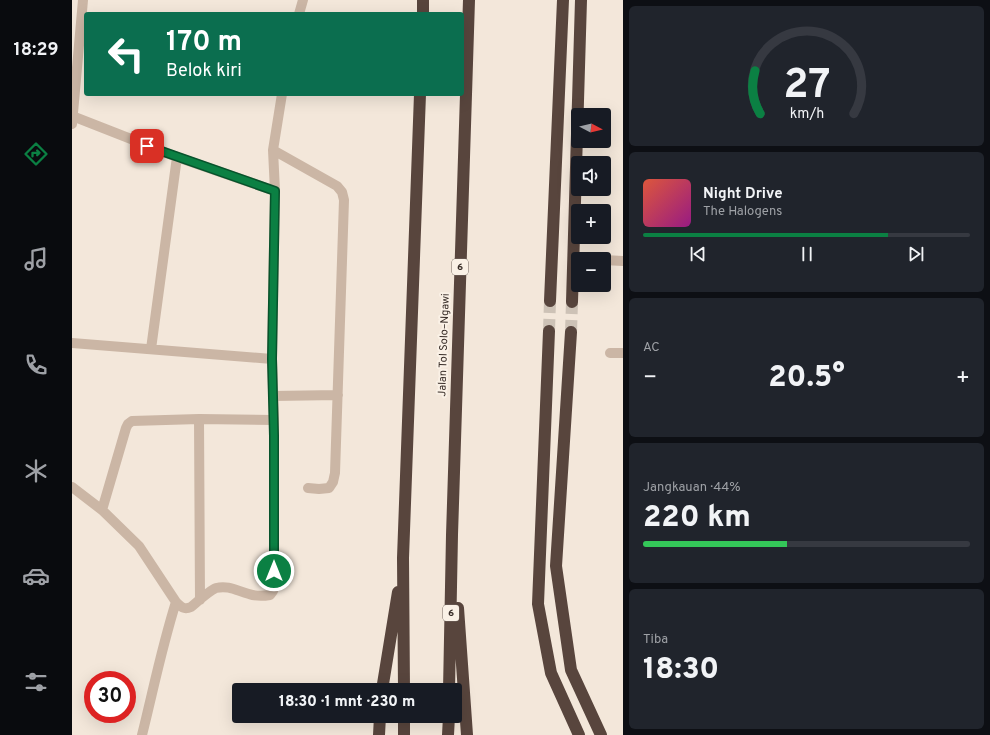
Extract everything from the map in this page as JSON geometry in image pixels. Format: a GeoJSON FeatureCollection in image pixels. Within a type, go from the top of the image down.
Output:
{"type":"FeatureCollection","features":[{"type":"Feature","properties":{"kind":"highway"},"geometry":{"type":"LineString","coordinates":[[423,0],[423,12]]}},
{"type":"Feature","properties":{"kind":"highway","name":"Jalan Tol Solo–Ngawi"},"geometry":{"type":"LineString","coordinates":[[449,683],[452,535],[469,0]]}},
{"type":"Feature","properties":{"kind":"highway"},"geometry":{"type":"LineString","coordinates":[[550,301],[563,0]]}},
{"type":"Feature","properties":{"kind":"highway"},"geometry":{"type":"LineString","coordinates":[[574,252],[581,0]]}},
{"type":"Feature","properties":{"kind":"highway"},"geometry":{"type":"LineString","coordinates":[[404,683],[403,558],[420,96]]}},
{"type":"Feature","properties":{"kind":"highway"},"geometry":{"type":"LineString","coordinates":[[572,292],[572,302]]}},
{"type":"Feature","properties":{"kind":"highway"},"geometry":{"type":"LineString","coordinates":[[549,331],[538,604],[551,672],[579,735]]}},
{"type":"Feature","properties":{"kind":"highway"},"geometry":{"type":"LineString","coordinates":[[571,332],[556,566],[571,670],[602,735]]}},
{"type":"Feature","properties":{"kind":"highway"},"geometry":{"type":"LineString","coordinates":[[452,535],[468,735]]}},
{"type":"Feature","properties":{"kind":"highway"},"geometry":{"type":"LineString","coordinates":[[383,683],[403,558]]}},
{"type":"Feature","properties":{"kind":"highway"},"geometry":{"type":"LineString","coordinates":[[379,735],[380,723]]}},
{"type":"Feature","properties":{"kind":"highway"},"geometry":{"type":"LineString","coordinates":[[404,723],[404,735]]}},
{"type":"Feature","properties":{"kind":"highway"},"geometry":{"type":"LineString","coordinates":[[448,735],[449,723]]}},
{"type":"Feature","properties":{"kind":"street"},"geometry":{"type":"LineString","coordinates":[[83,0],[82,48],[72,119],[275,191]]}},
{"type":"Feature","properties":{"kind":"street"},"geometry":{"type":"LineString","coordinates":[[300,12],[303,0]]}},
{"type":"Feature","properties":{"kind":"street"},"geometry":{"type":"LineString","coordinates":[[72,487],[102,510],[139,546],[176,602],[183,608],[187,609],[191,607],[215,589],[228,587],[238,589],[249,594],[265,596],[270,595],[273,592],[274,420],[272,359],[275,191],[273,150],[282,96]]}},
{"type":"Feature","properties":{"kind":"street"},"geometry":{"type":"LineString","coordinates":[[273,150],[337,186],[342,192],[344,200],[338,395],[333,482],[329,488],[308,488]]}},
{"type":"Feature","properties":{"kind":"street"},"geometry":{"type":"LineString","coordinates":[[151,348],[177,157]]}},
{"type":"Feature","properties":{"kind":"street"},"geometry":{"type":"LineString","coordinates":[[611,260],[623,261]]}},
{"type":"Feature","properties":{"kind":"street"},"geometry":{"type":"LineString","coordinates":[[72,343],[151,348],[272,359]]}},
{"type":"Feature","properties":{"kind":"street"},"geometry":{"type":"LineString","coordinates":[[610,353],[623,353]]}},
{"type":"Feature","properties":{"kind":"street"},"geometry":{"type":"LineString","coordinates":[[273,396],[338,395]]}},
{"type":"Feature","properties":{"kind":"street"},"geometry":{"type":"LineString","coordinates":[[200,420],[200,600]]}},
{"type":"Feature","properties":{"kind":"street"},"geometry":{"type":"LineString","coordinates":[[102,510],[128,424],[132,421],[274,420]]}},
{"type":"Feature","properties":{"kind":"street"},"geometry":{"type":"LineString","coordinates":[[142,735],[167,630],[176,602]]}},
{"type":"Feature","properties":{"kind":"tunnel"},"geometry":{"type":"LineString","coordinates":[[549,331],[550,301]]}},
{"type":"Feature","properties":{"kind":"tunnel"},"geometry":{"type":"LineString","coordinates":[[571,332],[572,302]]}},
{"type":"Feature","properties":{"kind":"route"},"geometry":{"type":"LineString","coordinates":[[147,146],[275,191],[272,359],[274,436],[274,571]]}}]}
